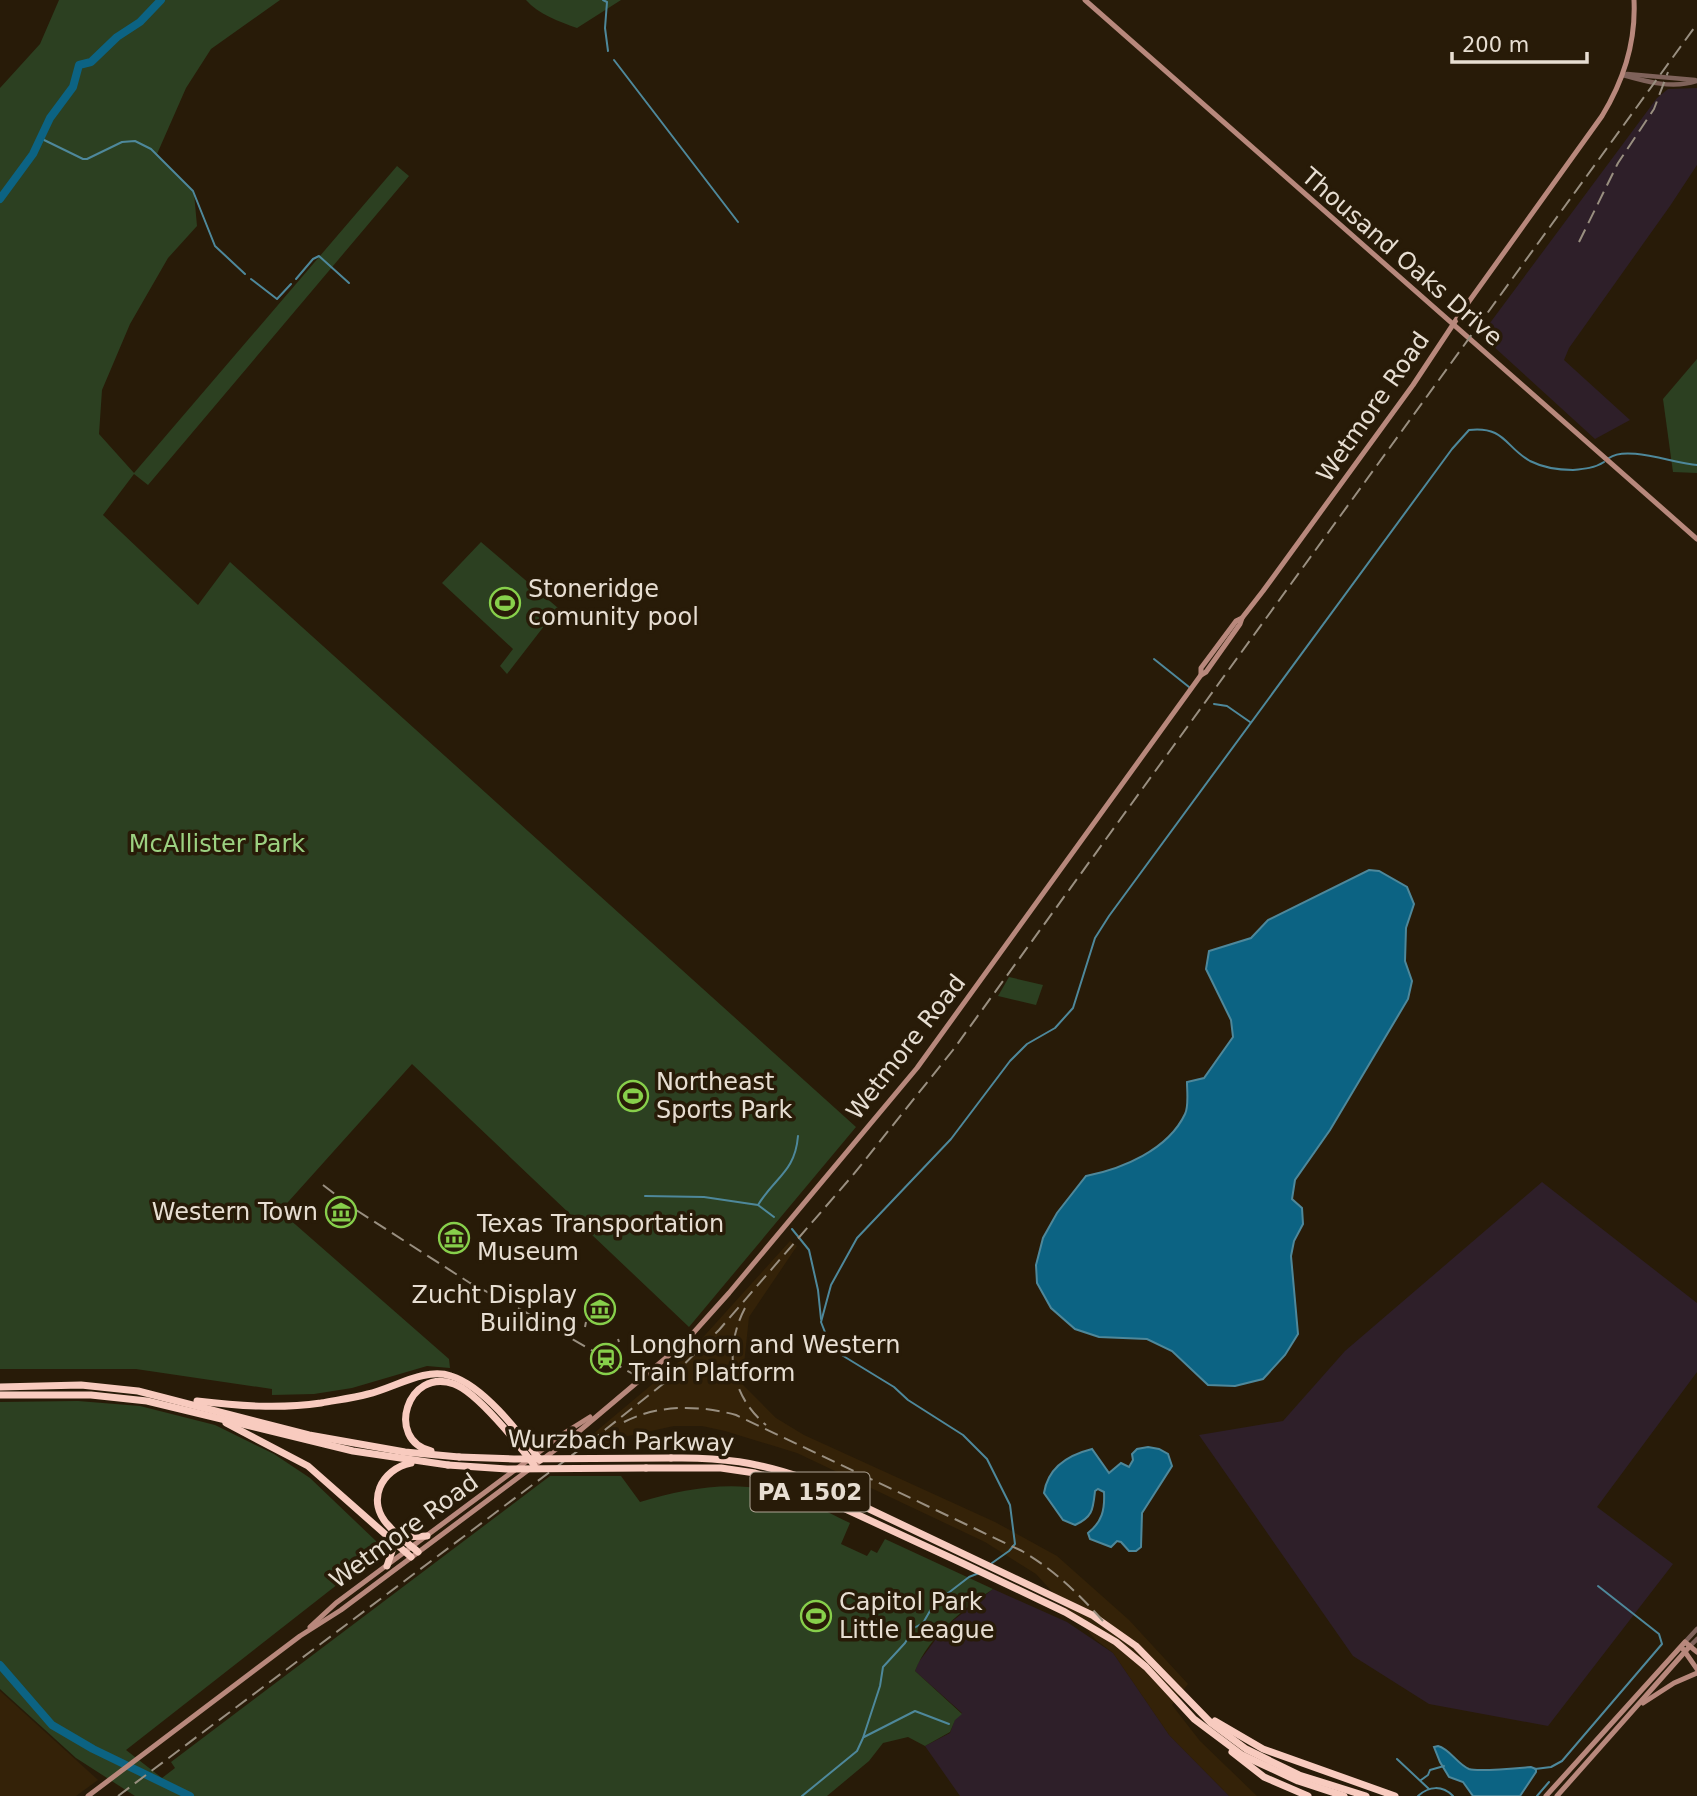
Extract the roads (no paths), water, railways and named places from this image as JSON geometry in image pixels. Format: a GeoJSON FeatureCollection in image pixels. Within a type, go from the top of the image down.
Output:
{"type":"FeatureCollection","features":[{"type":"Feature","properties":{"kind":"highway"},"geometry":{"type":"LineString","coordinates":[[165,1396],[242,1406],[286,1406],[360,1396],[426,1375],[448,1375],[478,1392],[530,1446],[535,1460]]}},
{"type":"Feature","properties":{"kind":"highway"},"geometry":{"type":"LineString","coordinates":[[459,1457],[425,1449],[414,1442],[408,1431],[406,1417],[409,1401],[426,1385],[446,1382],[458,1386],[535,1460]]}},
{"type":"Feature","properties":{"kind":"highway","name":"Wurzbach Parkway"},"geometry":{"type":"LineString","coordinates":[[0,1387],[96,1386],[165,1396],[309,1435],[405,1452],[514,1460],[727,1459],[779,1470],[806,1479],[1077,1607],[1136,1646],[1221,1731],[1260,1757],[1299,1775],[1366,1796]]}},
{"type":"Feature","properties":{"kind":"highway","name":"Wurzbach Parkway"},"geometry":{"type":"LineString","coordinates":[[0,1395],[121,1398],[209,1415],[302,1440],[449,1465],[507,1469],[707,1467],[755,1473],[780,1480],[962,1563],[1100,1631],[1133,1655],[1183,1708],[1216,1737],[1242,1755],[1276,1773],[1344,1796]]}},
{"type":"Feature","properties":{"kind":"highway"},"geometry":{"type":"LineString","coordinates":[[209,1415],[308,1466],[389,1536],[412,1552]]}},
{"type":"Feature","properties":{"kind":"highway"},"geometry":{"type":"LineString","coordinates":[[516,1470],[520,1461],[518,1443]]}},
{"type":"Feature","properties":{"kind":"highway"},"geometry":{"type":"LineString","coordinates":[[530,1446],[549,1445]]}},
{"type":"Feature","properties":{"kind":"highway"},"geometry":{"type":"LineString","coordinates":[[412,1552],[380,1514],[379,1488],[384,1478],[394,1469],[419,1461]]}},
{"type":"Feature","properties":{"kind":"highway"},"geometry":{"type":"LineString","coordinates":[[387,1566],[392,1550],[389,1536]]}},
{"type":"Feature","properties":{"kind":"highway"},"geometry":{"type":"LineString","coordinates":[[401,1537],[427,1536]]}},
{"type":"Feature","properties":{"kind":"highway"},"geometry":{"type":"LineString","coordinates":[[1200,1711],[1263,1749],[1395,1796]]}},
{"type":"Feature","properties":{"kind":"highway"},"geometry":{"type":"LineString","coordinates":[[1216,1737],[1255,1771],[1308,1796]]}},
{"type":"Feature","properties":{"kind":"main road","name":"Thousand Oaks Drive"},"geometry":{"type":"LineString","coordinates":[[1085,0],[1697,539]]}},
{"type":"Feature","properties":{"kind":"main road","name":"Wetmore Road"},"geometry":{"type":"LineString","coordinates":[[300,1636],[336,1603],[387,1566],[412,1552],[427,1536],[516,1470],[571,1438],[686,1341],[917,1068],[1413,385],[1452,324],[1602,116],[1623,75],[1633,35],[1634,0]]}},
{"type":"Feature","properties":{"kind":"main road","name":"Wetmore Road"},"geometry":{"type":"LineString","coordinates":[[88,1796],[300,1636],[341,1610],[412,1552],[535,1460],[549,1445],[602,1410]]}},
{"type":"Feature","properties":{"kind":"main road"},"geometry":{"type":"LineString","coordinates":[[1685,1646],[1697,1652]]}},
{"type":"Feature","properties":{"kind":"main road"},"geometry":{"type":"LineString","coordinates":[[1637,1706],[1697,1671],[1685,1646]]}},
{"type":"Feature","properties":{"kind":"main road"},"geometry":{"type":"LineString","coordinates":[[1557,1796],[1637,1706],[1685,1646]]}},
{"type":"Feature","properties":{"kind":"main road"},"geometry":{"type":"LineString","coordinates":[[1546,1796],[1685,1646]]}},
{"type":"Feature","properties":{"kind":"street"},"geometry":{"type":"LineString","coordinates":[[1623,75],[1664,84],[1697,81]]}},
{"type":"Feature","properties":{"kind":"street"},"geometry":{"type":"LineString","coordinates":[[1685,1646],[1697,1629]]}},
{"type":"Feature","properties":{"kind":"street"},"geometry":{"type":"LineString","coordinates":[[1685,1646],[1697,1639]]}},
{"type":"Feature","properties":{"kind":"water"},"geometry":{"type":"Polygon","coordinates":[[[1369,870],[1379,871],[1407,887],[1414,904],[1406,928],[1405,961],[1412,981],[1408,999],[1330,1130],[1295,1180],[1292,1199],[1302,1208],[1303,1224],[1294,1241],[1291,1256],[1298,1334],[1285,1355],[1263,1379],[1235,1386],[1208,1385],[1172,1351],[1147,1339],[1099,1337],[1075,1329],[1051,1308],[1037,1283],[1036,1265],[1043,1238],[1057,1213],[1086,1176],[1129,1163],[1156,1148],[1167,1138],[1186,1111],[1187,1082],[1204,1078],[1233,1037],[1231,1020],[1206,969],[1209,951],[1251,938],[1268,920],[1369,870]]]}},
{"type":"Feature","properties":{"kind":"water"},"geometry":{"type":"Polygon","coordinates":[[[1148,1447],[1168,1454],[1172,1466],[1142,1513],[1141,1547],[1136,1551],[1129,1551],[1121,1542],[1117,1541],[1111,1547],[1090,1539],[1088,1533],[1102,1515],[1104,1492],[1098,1489],[1095,1491],[1091,1512],[1075,1525],[1063,1520],[1044,1493],[1055,1469],[1075,1455],[1092,1449],[1109,1473],[1121,1463],[1129,1467],[1133,1460],[1132,1454],[1137,1449],[1148,1447]]]}},
{"type":"Feature","properties":{"kind":"water"},"geometry":{"type":"Polygon","coordinates":[[[1438,1746],[1469,1769],[1531,1767],[1536,1769],[1536,1772],[1520,1796],[1473,1796],[1463,1782],[1449,1777],[1434,1747],[1438,1746]]]}},
{"type":"Feature","properties":{"kind":"waterway"},"geometry":{"type":"LineString","coordinates":[[0,199],[33,154],[50,118],[73,87],[79,65],[91,62],[117,37],[140,22],[161,0]]}},
{"type":"Feature","properties":{"kind":"waterway"},"geometry":{"type":"LineString","coordinates":[[603,0],[607,2],[605,28],[608,51]]}},
{"type":"Feature","properties":{"kind":"waterway"},"geometry":{"type":"LineString","coordinates":[[614,60],[738,222]]}},
{"type":"Feature","properties":{"kind":"waterway"},"geometry":{"type":"LineString","coordinates":[[40,138],[83,159],[122,142],[135,141],[151,149],[193,191],[215,246],[245,274]]}},
{"type":"Feature","properties":{"kind":"waterway"},"geometry":{"type":"LineString","coordinates":[[296,279],[313,259],[319,256],[349,283]]}},
{"type":"Feature","properties":{"kind":"waterway"},"geometry":{"type":"LineString","coordinates":[[251,279],[277,299],[291,284]]}},
{"type":"Feature","properties":{"kind":"waterway"},"geometry":{"type":"LineString","coordinates":[[992,1563],[1015,1544],[1010,1505],[987,1459],[963,1435],[830,1345],[821,1322],[831,1285],[857,1238],[951,1139],[1010,1061],[1027,1044],[1055,1028],[1073,1008],[1095,938],[1109,916],[1452,449],[1469,430],[1498,434],[1530,461],[1546,467],[1573,470],[1604,462]]}},
{"type":"Feature","properties":{"kind":"waterway"},"geometry":{"type":"LineString","coordinates":[[1609,458],[1627,453],[1697,465]]}},
{"type":"Feature","properties":{"kind":"waterway"},"geometry":{"type":"LineString","coordinates":[[1154,659],[1189,687]]}},
{"type":"Feature","properties":{"kind":"waterway"},"geometry":{"type":"LineString","coordinates":[[1214,704],[1227,706],[1250,722]]}},
{"type":"Feature","properties":{"kind":"waterway"},"geometry":{"type":"LineString","coordinates":[[758,1205],[789,1166],[798,1136]]}},
{"type":"Feature","properties":{"kind":"waterway"},"geometry":{"type":"LineString","coordinates":[[645,1196],[704,1197],[758,1205],[774,1217]]}},
{"type":"Feature","properties":{"kind":"waterway"},"geometry":{"type":"LineString","coordinates":[[792,1229],[809,1250],[821,1319]]}},
{"type":"Feature","properties":{"kind":"waterway"},"geometry":{"type":"LineString","coordinates":[[802,1796],[857,1751],[880,1686],[883,1667],[905,1643],[914,1628],[923,1623],[934,1604],[969,1577],[979,1573]]}},
{"type":"Feature","properties":{"kind":"waterway"},"geometry":{"type":"LineString","coordinates":[[1535,1769],[1551,1767],[1562,1761],[1662,1644],[1659,1634],[1598,1586]]}},
{"type":"Feature","properties":{"kind":"waterway"},"geometry":{"type":"LineString","coordinates":[[0,1665],[52,1725],[93,1749],[190,1796]]}},
{"type":"Feature","properties":{"kind":"waterway"},"geometry":{"type":"LineString","coordinates":[[864,1737],[915,1711],[949,1724]]}},
{"type":"Feature","properties":{"kind":"waterway"},"geometry":{"type":"LineString","coordinates":[[1397,1759],[1429,1789]]}},
{"type":"Feature","properties":{"kind":"waterway"},"geometry":{"type":"LineString","coordinates":[[1421,1780],[1430,1770],[1444,1766]]}},
{"type":"Feature","properties":{"kind":"waterway"},"geometry":{"type":"LineString","coordinates":[[1537,1796],[1549,1782]]}},
{"type":"Feature","properties":{"kind":"waterway"},"geometry":{"type":"LineString","coordinates":[[1418,1796],[1436,1788],[1453,1796]]}},
{"type":"Feature","properties":{"kind":"railway"},"geometry":{"type":"LineString","coordinates":[[118,1796],[591,1441],[668,1380],[719,1330],[853,1175],[953,1050],[1697,24]]}},
{"type":"Feature","properties":{"kind":"railway"},"geometry":{"type":"LineString","coordinates":[[1579,242],[1618,163],[1654,109],[1668,72]]}},
{"type":"Feature","properties":{"kind":"railway"},"geometry":{"type":"LineString","coordinates":[[323,1185],[353,1208],[470,1283],[633,1374]]}},
{"type":"Feature","properties":{"kind":"railway"},"geometry":{"type":"LineString","coordinates":[[745,1308],[734,1339],[734,1370],[744,1399],[766,1425]]}},
{"type":"Feature","properties":{"kind":"railway"},"geometry":{"type":"LineString","coordinates":[[585,1327],[586,1322]]}},
{"type":"Feature","properties":{"kind":"railway"},"geometry":{"type":"LineString","coordinates":[[624,1422],[651,1412],[679,1408],[708,1409],[736,1415],[1022,1551],[1065,1583],[1103,1621]]}},
{"type":"Feature","properties":{"kind":"place","name":"Stoneridge comunity pool"},"geometry":{"type":"Point","coordinates":[505,603]}},
{"type":"Feature","properties":{"kind":"place","name":"Northeast Sports Park"},"geometry":{"type":"Point","coordinates":[633,1096]}},
{"type":"Feature","properties":{"kind":"place","name":"Western Town"},"geometry":{"type":"Point","coordinates":[341,1212]}},
{"type":"Feature","properties":{"kind":"place","name":"Texas Transportation Museum"},"geometry":{"type":"Point","coordinates":[454,1238]}},
{"type":"Feature","properties":{"kind":"place","name":"Zucht Display Building"},"geometry":{"type":"Point","coordinates":[600,1309]}},
{"type":"Feature","properties":{"kind":"place","name":"Longhorn and Western Train Platform"},"geometry":{"type":"Point","coordinates":[606,1359]}},
{"type":"Feature","properties":{"kind":"place","name":"Capitol Park Little League"},"geometry":{"type":"Point","coordinates":[816,1616]}},
{"type":"Feature","properties":{"kind":"park label","name":"McAllister Park"},"geometry":{"type":"Point","coordinates":[217,844]}}]}
